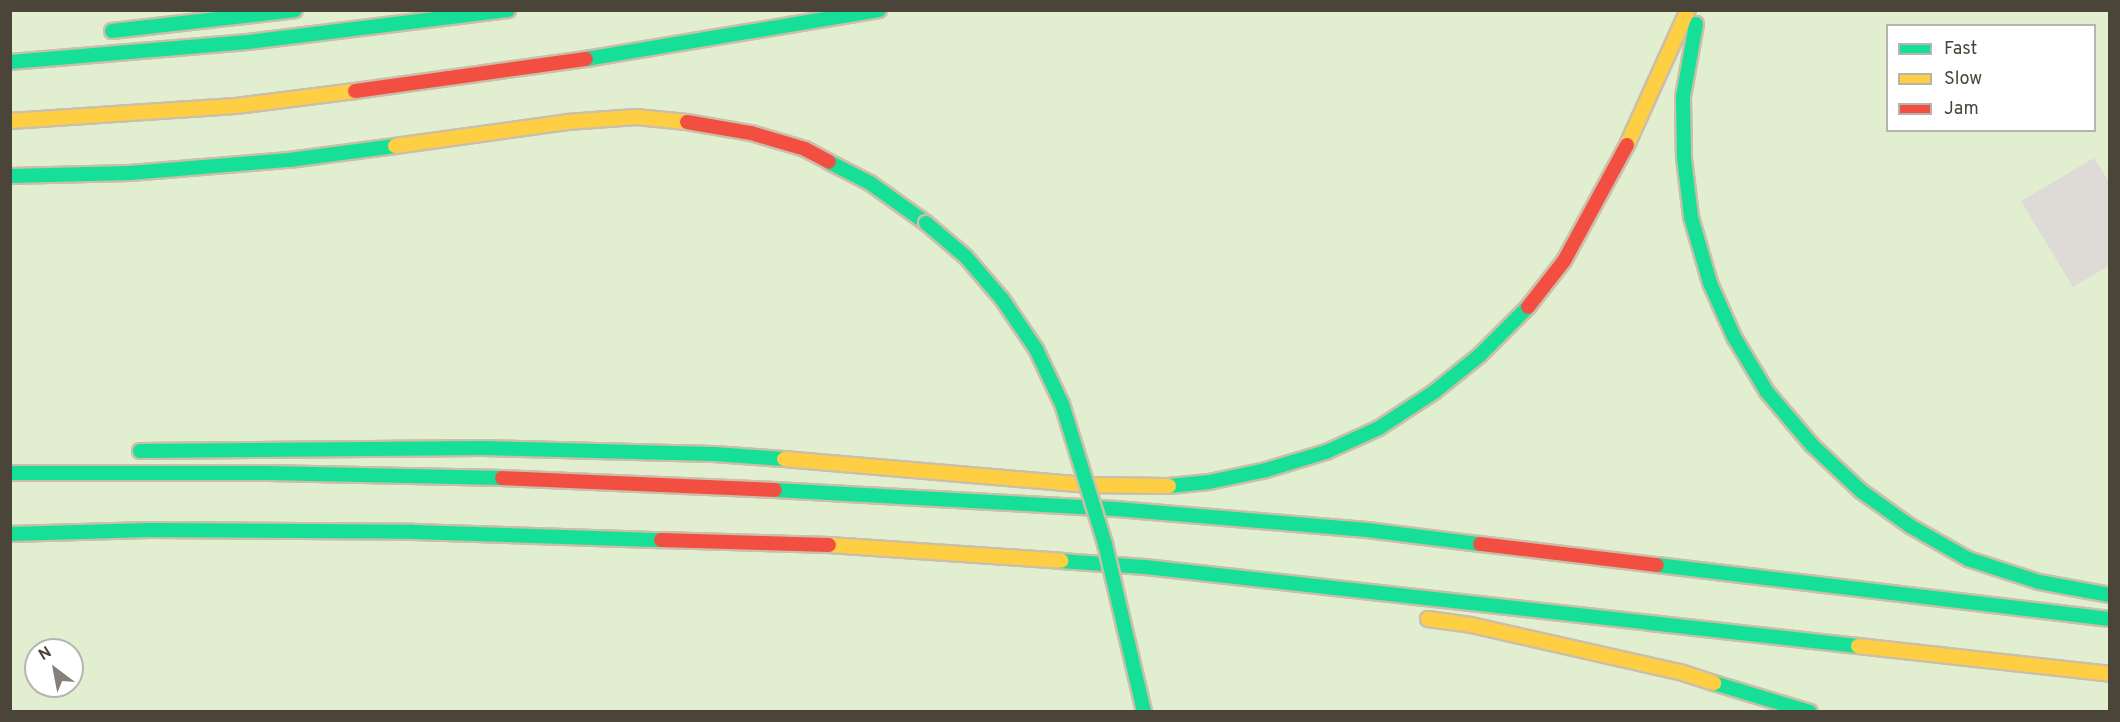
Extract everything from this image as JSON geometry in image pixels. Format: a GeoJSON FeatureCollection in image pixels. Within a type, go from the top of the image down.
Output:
{"type":"FeatureCollection","features":[{"type":"Feature","properties":{"kind":"highway"},"geometry":{"type":"LineString","coordinates":[[98,33],[295,10]]}},
{"type":"Feature","properties":{"kind":"highway"},"geometry":{"type":"LineString","coordinates":[[10,62],[248,42],[508,10]]}},
{"type":"Feature","properties":{"kind":"highway"},"geometry":{"type":"LineString","coordinates":[[10,121],[237,106],[529,68],[879,10]]}},
{"type":"Feature","properties":{"kind":"highway"},"geometry":{"type":"LineString","coordinates":[[131,452],[483,448],[702,454],[862,464],[1089,484],[1157,487],[1209,482],[1266,470],[1326,452],[1379,428],[1434,392],[1480,355],[1528,307],[1563,261],[1599,199],[1635,130],[1688,10]]}},
{"type":"Feature","properties":{"kind":"highway"},"geometry":{"type":"LineString","coordinates":[[1699,10],[1691,41],[1683,97],[1684,158],[1691,217],[1710,283],[1734,337],[1767,392],[1820,453],[1861,491],[1910,526],[1968,559],[2039,582],[2109,595]]}},
{"type":"Feature","properties":{"kind":"highway"},"geometry":{"type":"LineString","coordinates":[[10,176],[130,173],[289,160],[567,122],[636,117],[701,123],[805,149],[870,183],[926,223],[966,257],[1002,298],[1036,350],[1062,404],[1105,544],[1144,711]]}},
{"type":"Feature","properties":{"kind":"highway"},"geometry":{"type":"LineString","coordinates":[[10,463],[43,459]]}},
{"type":"Feature","properties":{"kind":"highway"},"geometry":{"type":"LineString","coordinates":[[10,473],[268,473],[548,479],[787,489],[1116,509],[1367,530],[2109,619]]}},
{"type":"Feature","properties":{"kind":"highway"},"geometry":{"type":"LineString","coordinates":[[10,534],[150,530],[414,532],[787,543],[1145,567],[2109,674]]}},
{"type":"Feature","properties":{"kind":"highway"},"geometry":{"type":"LineString","coordinates":[[787,543],[850,561]]}},
{"type":"Feature","properties":{"kind":"highway"},"geometry":{"type":"LineString","coordinates":[[1094,582],[1129,585]]}},
{"type":"Feature","properties":{"kind":"highway"},"geometry":{"type":"LineString","coordinates":[[1415,617],[1471,624],[1680,672],[1810,711]]}},
{"type":"Feature","properties":{"kind":"green space"},"geometry":{"type":"Polygon","coordinates":[[[11,11],[2109,11],[2109,711],[11,711],[11,11]]]}},
{"type":"Feature","properties":{"kind":"building"},"geometry":{"type":"Polygon","coordinates":[[[2094,158],[2110,183],[2110,265],[2073,287],[2021,201],[2094,158]]]}},
{"type":"Feature","properties":{"kind":"traffic: fast"},"geometry":{"type":"LineString","coordinates":[[112,31],[295,10]]}},
{"type":"Feature","properties":{"kind":"traffic: fast"},"geometry":{"type":"LineString","coordinates":[[10,62],[248,42],[508,10]]}},
{"type":"Feature","properties":{"kind":"traffic: fast"},"geometry":{"type":"LineString","coordinates":[[586,59],[879,10]]}},
{"type":"Feature","properties":{"kind":"traffic: fast"},"geometry":{"type":"LineString","coordinates":[[1696,24],[1683,97],[1684,158],[1691,217],[1710,283],[1734,337],[1767,392],[1812,445],[1861,491],[1910,526],[1968,559],[2039,582],[2110,595]]}},
{"type":"Feature","properties":{"kind":"traffic: fast"},"geometry":{"type":"LineString","coordinates":[[10,176],[130,173],[289,160],[395,146]]}},
{"type":"Feature","properties":{"kind":"traffic: fast"},"geometry":{"type":"LineString","coordinates":[[829,162],[870,183],[926,223]]}},
{"type":"Feature","properties":{"kind":"traffic: fast"},"geometry":{"type":"LineString","coordinates":[[926,223],[966,257],[1002,299],[1036,349],[1062,404],[1105,544],[1144,712]]}},
{"type":"Feature","properties":{"kind":"traffic: fast"},"geometry":{"type":"LineString","coordinates":[[1169,486],[1209,482],[1266,470],[1326,452],[1379,428],[1434,392],[1480,355],[1528,307]]}},
{"type":"Feature","properties":{"kind":"traffic: fast"},"geometry":{"type":"LineString","coordinates":[[140,451],[483,448],[714,454],[784,459]]}},
{"type":"Feature","properties":{"kind":"traffic: fast"},"geometry":{"type":"LineString","coordinates":[[10,473],[268,473],[502,478]]}},
{"type":"Feature","properties":{"kind":"traffic: fast"},"geometry":{"type":"LineString","coordinates":[[775,490],[1116,509],[1367,530],[1480,544]]}},
{"type":"Feature","properties":{"kind":"traffic: fast"},"geometry":{"type":"LineString","coordinates":[[10,534],[150,530],[414,532],[661,540]]}},
{"type":"Feature","properties":{"kind":"traffic: fast"},"geometry":{"type":"LineString","coordinates":[[1061,561],[1145,567],[1858,646]]}},
{"type":"Feature","properties":{"kind":"traffic: fast"},"geometry":{"type":"LineString","coordinates":[[1657,565],[2110,619]]}},
{"type":"Feature","properties":{"kind":"traffic: fast"},"geometry":{"type":"LineString","coordinates":[[1714,683],[1810,712]]}},
{"type":"Feature","properties":{"kind":"traffic: slow"},"geometry":{"type":"LineString","coordinates":[[1627,145],[1688,10]]}},
{"type":"Feature","properties":{"kind":"traffic: slow"},"geometry":{"type":"LineString","coordinates":[[10,121],[236,106],[355,91]]}},
{"type":"Feature","properties":{"kind":"traffic: slow"},"geometry":{"type":"LineString","coordinates":[[395,146],[567,122],[636,117],[687,122]]}},
{"type":"Feature","properties":{"kind":"traffic: slow"},"geometry":{"type":"LineString","coordinates":[[784,459],[1089,485],[1169,486]]}},
{"type":"Feature","properties":{"kind":"traffic: slow"},"geometry":{"type":"LineString","coordinates":[[829,545],[1061,561]]}},
{"type":"Feature","properties":{"kind":"traffic: slow"},"geometry":{"type":"LineString","coordinates":[[1428,619],[1471,625],[1680,672],[1714,683]]}},
{"type":"Feature","properties":{"kind":"traffic: slow"},"geometry":{"type":"LineString","coordinates":[[1858,646],[2110,674]]}},
{"type":"Feature","properties":{"kind":"traffic: jam"},"geometry":{"type":"LineString","coordinates":[[355,91],[586,59]]}},
{"type":"Feature","properties":{"kind":"traffic: jam"},"geometry":{"type":"LineString","coordinates":[[687,122],[751,133],[805,149],[829,162]]}},
{"type":"Feature","properties":{"kind":"traffic: jam"},"geometry":{"type":"LineString","coordinates":[[1528,307],[1564,261],[1627,145]]}},
{"type":"Feature","properties":{"kind":"traffic: jam"},"geometry":{"type":"LineString","coordinates":[[502,478],[775,490]]}},
{"type":"Feature","properties":{"kind":"traffic: jam"},"geometry":{"type":"LineString","coordinates":[[661,540],[829,545]]}},
{"type":"Feature","properties":{"kind":"traffic: jam"},"geometry":{"type":"LineString","coordinates":[[1480,544],[1657,565]]}}]}
